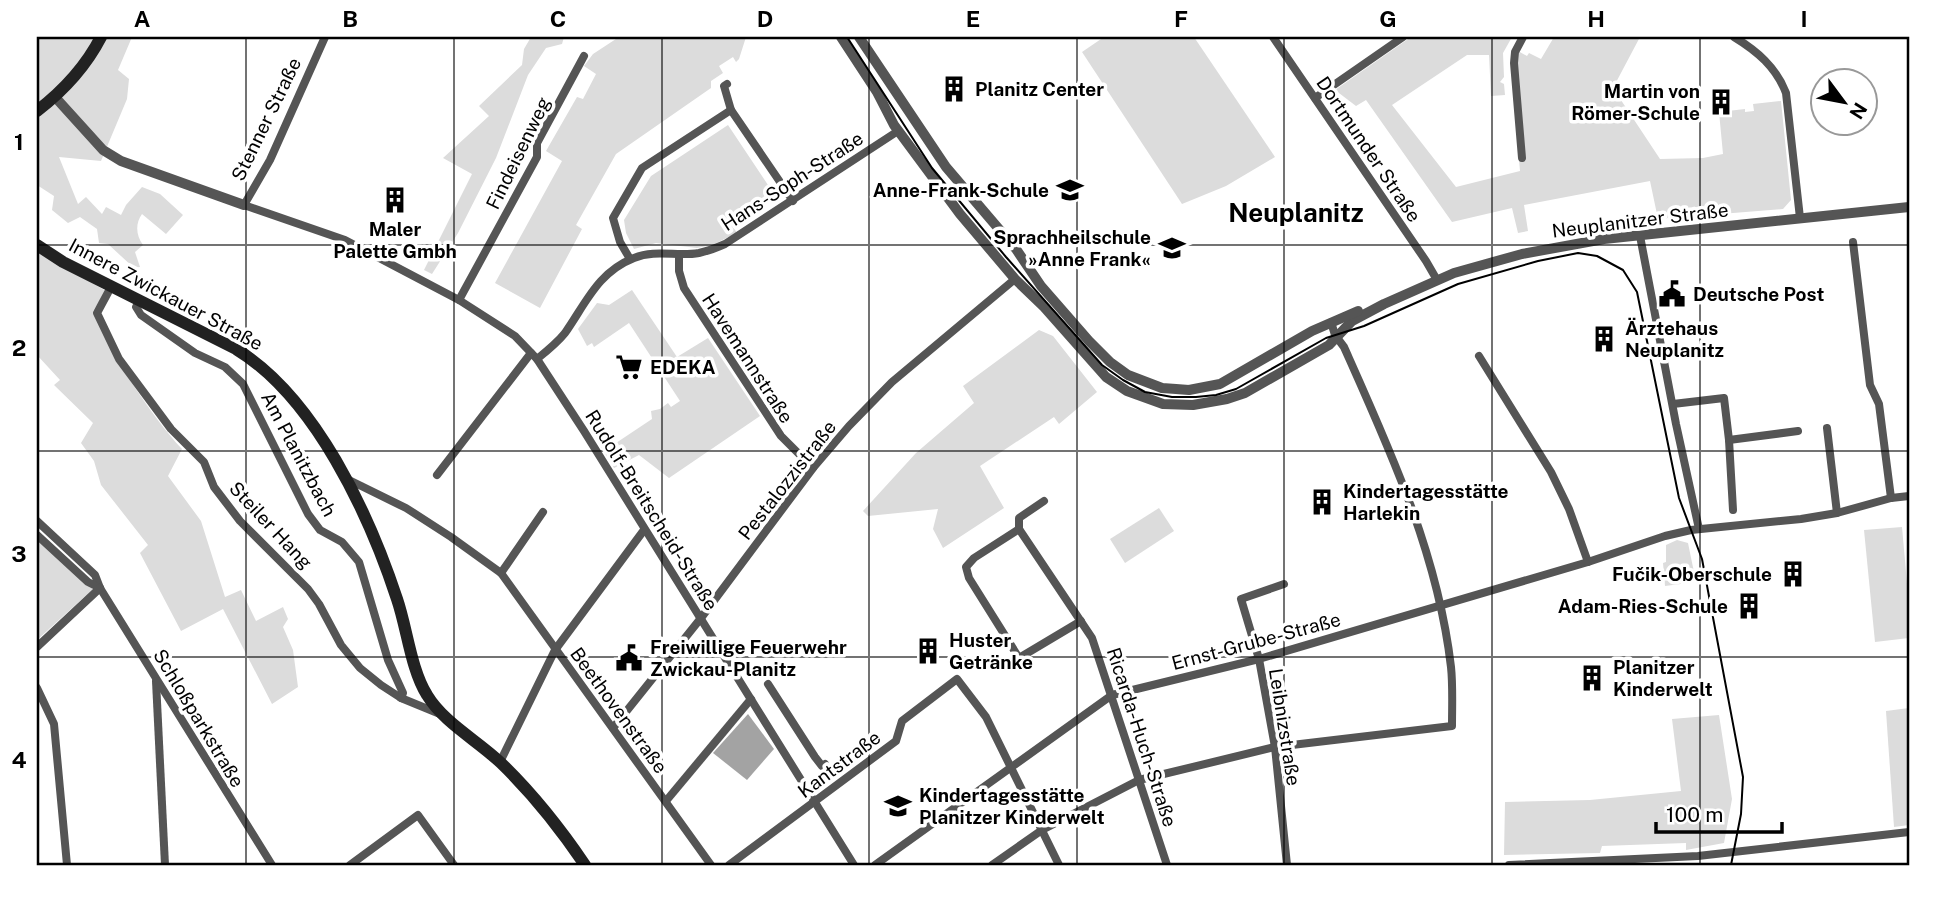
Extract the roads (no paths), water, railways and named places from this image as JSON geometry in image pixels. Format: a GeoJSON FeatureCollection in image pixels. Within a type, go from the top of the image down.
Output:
{"type":"FeatureCollection","features":[{"type":"Feature","properties":{"kind":"main road"},"geometry":{"type":"LineString","coordinates":[[37,111],[55,97],[101,37]]}},
{"type":"Feature","properties":{"kind":"main road","name":"Innere Zwickauer Straße"},"geometry":{"type":"LineString","coordinates":[[37,245],[63,262],[256,361],[276,381],[324,438],[347,479],[397,598],[416,673],[427,696],[446,717],[500,762],[538,801],[585,865]]}},
{"type":"Feature","properties":{"kind":"street","name":"Stenner Straße"},"geometry":{"type":"LineString","coordinates":[[55,97],[103,150],[121,160],[244,205],[270,160],[325,37]]}},
{"type":"Feature","properties":{"kind":"street","name":"Neuplanitzer Straße"},"geometry":{"type":"LineString","coordinates":[[841,37],[877,92],[898,131],[960,214],[1015,279],[1032,294],[1106,377],[1136,395],[1163,404],[1193,405],[1245,393],[1329,345],[1352,321],[1384,304],[1437,280],[1522,254],[1604,239],[1909,207]]}},
{"type":"Feature","properties":{"kind":"street","name":"Neuplanitzer Straße"},"geometry":{"type":"LineString","coordinates":[[859,37],[946,167],[1089,341],[1128,375],[1162,388],[1189,390],[1228,381],[1331,322],[1365,308],[1384,304]]}},
{"type":"Feature","properties":{"kind":"street","name":"Dortmunder Straße"},"geometry":{"type":"LineString","coordinates":[[1273,37],[1437,280]]}},
{"type":"Feature","properties":{"kind":"street"},"geometry":{"type":"LineString","coordinates":[[1315,98],[1403,37]]}},
{"type":"Feature","properties":{"kind":"street"},"geometry":{"type":"LineString","coordinates":[[1522,158],[1514,63],[1515,52],[1523,37]]}},
{"type":"Feature","properties":{"kind":"street"},"geometry":{"type":"LineString","coordinates":[[1734,37],[1771,65],[1781,78],[1786,93],[1800,218]]}},
{"type":"Feature","properties":{"kind":"street","name":"Findeisenweg"},"geometry":{"type":"LineString","coordinates":[[459,300],[537,157],[537,144],[584,56]]}},
{"type":"Feature","properties":{"kind":"street"},"geometry":{"type":"LineString","coordinates":[[727,84],[724,86],[731,110],[793,201]]}},
{"type":"Feature","properties":{"kind":"street"},"geometry":{"type":"LineString","coordinates":[[630,259],[620,242],[614,218],[642,168],[731,110]]}},
{"type":"Feature","properties":{"kind":"street"},"geometry":{"type":"LineString","coordinates":[[898,131],[913,121]]}},
{"type":"Feature","properties":{"kind":"street","name":"Hans-Soph-Straße"},"geometry":{"type":"LineString","coordinates":[[534,356],[565,333],[596,284],[630,259],[654,253],[698,253],[725,244],[898,131]]}},
{"type":"Feature","properties":{"kind":"street","name":"Rudolf-Breitscheid-Straße"},"geometry":{"type":"LineString","coordinates":[[244,205],[345,240],[459,300],[515,335],[534,356],[593,445],[854,865]]}},
{"type":"Feature","properties":{"kind":"street"},"geometry":{"type":"LineString","coordinates":[[1640,236],[1699,529],[1801,519],[1909,496]]}},
{"type":"Feature","properties":{"kind":"street"},"geometry":{"type":"LineString","coordinates":[[1853,242],[1870,385],[1879,404],[1891,498]]}},
{"type":"Feature","properties":{"kind":"street","name":"Havemannstraße"},"geometry":{"type":"LineString","coordinates":[[678,254],[684,288],[781,436],[813,468]]}},
{"type":"Feature","properties":{"kind":"street"},"geometry":{"type":"LineString","coordinates":[[1015,279],[1027,267]]}},
{"type":"Feature","properties":{"kind":"street","name":"Pestalozzistraße"},"geometry":{"type":"LineString","coordinates":[[612,728],[701,618],[813,468],[892,382],[1015,279]]}},
{"type":"Feature","properties":{"kind":"street","name":"Steiler Hang"},"geometry":{"type":"LineString","coordinates":[[111,287],[97,313],[119,359],[171,429],[204,462],[214,487],[240,521],[308,589],[341,645],[360,668],[401,698],[446,717]]}},
{"type":"Feature","properties":{"kind":"street","name":"Am Planitzbach"},"geometry":{"type":"LineString","coordinates":[[139,301],[136,307],[141,315],[195,353],[225,368],[243,384],[308,514],[320,530],[342,542],[359,562],[388,660],[403,693],[401,698]]}},
{"type":"Feature","properties":{"kind":"street"},"geometry":{"type":"LineString","coordinates":[[992,865],[1042,830],[1139,780],[1275,747],[1452,726],[1451,668],[1428,556],[1411,505],[1366,396],[1331,322]]}},
{"type":"Feature","properties":{"kind":"street"},"geometry":{"type":"LineString","coordinates":[[437,475],[534,356]]}},
{"type":"Feature","properties":{"kind":"street"},"geometry":{"type":"LineString","coordinates":[[1479,356],[1551,472],[1569,509],[1588,562]]}},
{"type":"Feature","properties":{"kind":"street"},"geometry":{"type":"LineString","coordinates":[[1673,404],[1724,398],[1733,510]]}},
{"type":"Feature","properties":{"kind":"street"},"geometry":{"type":"LineString","coordinates":[[1827,428],[1837,513]]}},
{"type":"Feature","properties":{"kind":"street"},"geometry":{"type":"LineString","coordinates":[[1729,440],[1798,431]]}},
{"type":"Feature","properties":{"kind":"street","name":"Beethovenstraße"},"geometry":{"type":"LineString","coordinates":[[347,479],[405,508],[501,573],[710,865]]}},
{"type":"Feature","properties":{"kind":"street"},"geometry":{"type":"LineString","coordinates":[[1044,500],[1019,518],[1019,529],[974,558],[966,567],[969,578],[1019,658],[1082,621]]}},
{"type":"Feature","properties":{"kind":"street"},"geometry":{"type":"LineString","coordinates":[[501,573],[543,512]]}},
{"type":"Feature","properties":{"kind":"street","name":"Schloßparkstraße"},"geometry":{"type":"LineString","coordinates":[[37,521],[95,575],[100,588],[272,865]]}},
{"type":"Feature","properties":{"kind":"street","name":"Ricarda-Huch-Straße"},"geometry":{"type":"LineString","coordinates":[[1019,529],[1092,638],[1167,865]]}},
{"type":"Feature","properties":{"kind":"street","name":"Ernst-Grube-Straße"},"geometry":{"type":"LineString","coordinates":[[875,865],[1112,695],[1259,659],[1699,529]]}},
{"type":"Feature","properties":{"kind":"street"},"geometry":{"type":"LineString","coordinates":[[500,762],[555,650],[644,530]]}},
{"type":"Feature","properties":{"kind":"street","name":"Schloßparkstraße"},"geometry":{"type":"LineString","coordinates":[[37,535],[88,582],[100,588]]}},
{"type":"Feature","properties":{"kind":"street","name":"Leibnizstraße"},"geometry":{"type":"LineString","coordinates":[[1284,584],[1241,599],[1259,659],[1275,747],[1287,865]]}},
{"type":"Feature","properties":{"kind":"street"},"geometry":{"type":"LineString","coordinates":[[37,647],[100,588]]}},
{"type":"Feature","properties":{"kind":"street"},"geometry":{"type":"LineString","coordinates":[[156,678],[166,865]]}},
{"type":"Feature","properties":{"kind":"street","name":"Kantstraße"},"geometry":{"type":"LineString","coordinates":[[729,865],[896,741],[902,721],[957,679],[986,717],[1011,768]]}},
{"type":"Feature","properties":{"kind":"street"},"geometry":{"type":"LineString","coordinates":[[768,684],[815,757],[822,766],[825,764]]}},
{"type":"Feature","properties":{"kind":"street"},"geometry":{"type":"LineString","coordinates":[[37,688],[54,724],[67,865]]}},
{"type":"Feature","properties":{"kind":"street"},"geometry":{"type":"LineString","coordinates":[[666,801],[751,699]]}},
{"type":"Feature","properties":{"kind":"street"},"geometry":{"type":"LineString","coordinates":[[1011,768],[1059,865]]}},
{"type":"Feature","properties":{"kind":"street"},"geometry":{"type":"LineString","coordinates":[[350,865],[418,815],[454,865]]}},
{"type":"Feature","properties":{"kind":"street"},"geometry":{"type":"LineString","coordinates":[[1509,865],[1698,856],[1909,832]]}},
{"type":"Feature","properties":{"kind":"tram line"},"geometry":{"type":"LineString","coordinates":[[847,37],[932,168],[1006,257],[1102,365],[1145,392],[1172,397],[1196,397],[1236,389],[1326,338],[1364,326],[1458,284],[1538,261],[1578,253],[1597,256],[1623,270],[1637,292],[1679,498],[1702,559],[1743,777],[1741,814],[1731,865]]}},
{"type":"Feature","properties":{"kind":"place","name":"Planitz Center"},"geometry":{"type":"Point","coordinates":[954,89]}},
{"type":"Feature","properties":{"kind":"place","name":"Martin von Römer-Schule"},"geometry":{"type":"Point","coordinates":[1721,102]}},
{"type":"Feature","properties":{"kind":"place","name":"Anne-Frank-Schule"},"geometry":{"type":"Point","coordinates":[1070,190]}},
{"type":"Feature","properties":{"kind":"place","name":"Maler Palette Gmbh"},"geometry":{"type":"Point","coordinates":[395,200]}},
{"type":"Feature","properties":{"kind":"place","name":"Sprachheilschule »Anne Frank«"},"geometry":{"type":"Point","coordinates":[1172,248]}},
{"type":"Feature","properties":{"kind":"place","name":"Deutsche Post"},"geometry":{"type":"Point","coordinates":[1672,294]}},
{"type":"Feature","properties":{"kind":"place","name":"Ärztehaus Neuplanitz"},"geometry":{"type":"Point","coordinates":[1604,339]}},
{"type":"Feature","properties":{"kind":"place","name":"EDEKA"},"geometry":{"type":"Point","coordinates":[629,367]}},
{"type":"Feature","properties":{"kind":"place","name":"Kindertagesstätte Harlekin"},"geometry":{"type":"Point","coordinates":[1322,502]}},
{"type":"Feature","properties":{"kind":"place","name":"Fučik-Oberschule"},"geometry":{"type":"Point","coordinates":[1793,574]}},
{"type":"Feature","properties":{"kind":"place","name":"Adam-Ries-Schule"},"geometry":{"type":"Point","coordinates":[1749,606]}},
{"type":"Feature","properties":{"kind":"place","name":"Huster Getränke"},"geometry":{"type":"Point","coordinates":[928,651]}},
{"type":"Feature","properties":{"kind":"place","name":"Freiwillige Feuerwehr Zwickau-Planitz"},"geometry":{"type":"Point","coordinates":[629,658]}},
{"type":"Feature","properties":{"kind":"place","name":"Planitzer Kinderwelt"},"geometry":{"type":"Point","coordinates":[1592,678]}},
{"type":"Feature","properties":{"kind":"place","name":"Kindertagesstätte Planitzer Kinderwelt"},"geometry":{"type":"Point","coordinates":[898,806]}},
{"type":"Feature","properties":{"kind":"district","name":"Neuplanitz"},"geometry":{"type":"Point","coordinates":[1296,212]}}]}
